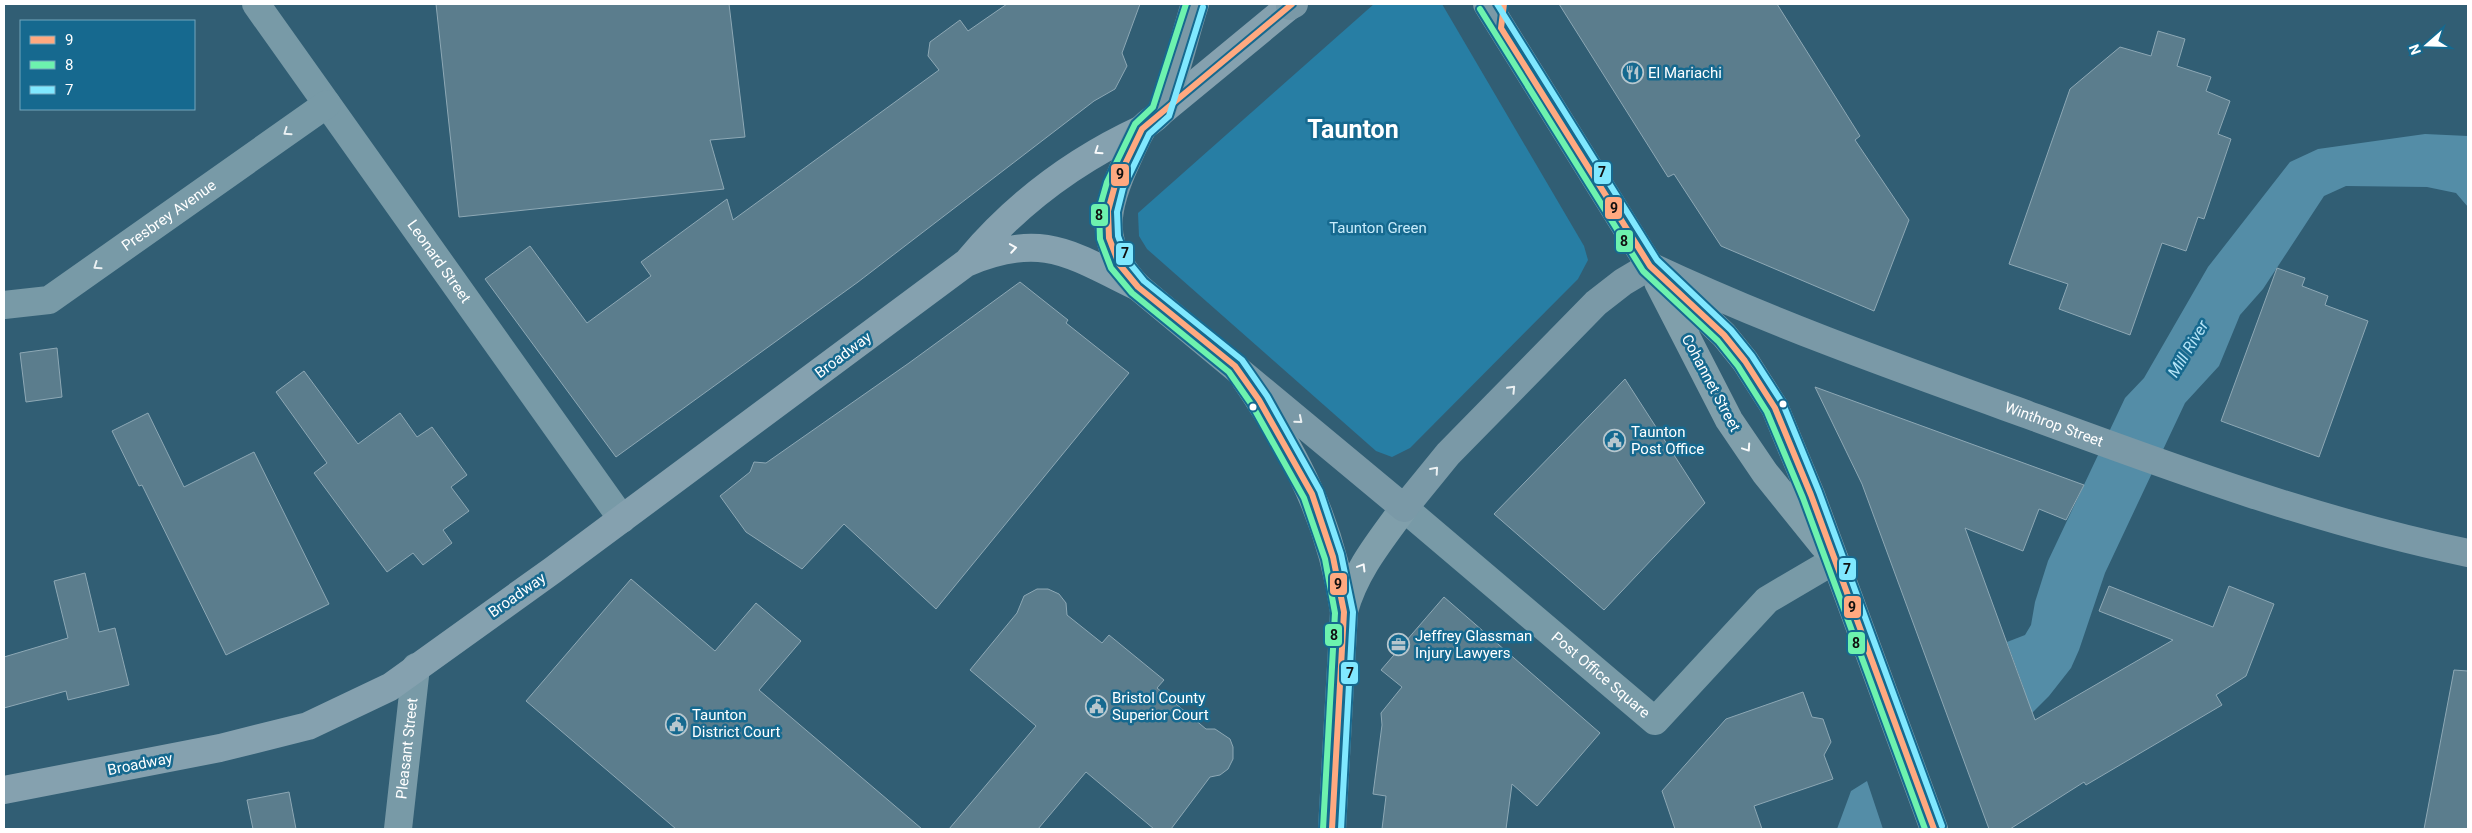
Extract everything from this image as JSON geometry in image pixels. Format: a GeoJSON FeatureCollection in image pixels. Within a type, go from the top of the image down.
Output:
{"type":"FeatureCollection","features":[{"type":"Feature","properties":{"kind":"highway"},"geometry":{"type":"LineString","coordinates":[[1194,4],[1152,120],[1114,185],[1108,211],[1109,238],[1113,252],[1122,269],[1138,287],[1404,508],[1448,454],[1596,303],[1623,282],[1650,266],[1502,16],[1487,4]]}},
{"type":"Feature","properties":{"kind":"highway"},"geometry":{"type":"LineString","coordinates":[[1480,4],[1502,16]]}},
{"type":"Feature","properties":{"kind":"highway","name":"Winthrop Street"},"geometry":{"type":"LineString","coordinates":[[1650,266],[1761,316],[2177,469],[2319,516],[2468,554]]}},
{"type":"Feature","properties":{"kind":"main road"},"geometry":{"type":"LineString","coordinates":[[1152,120],[1292,5]]}},
{"type":"Feature","properties":{"kind":"main road","name":"Broadway"},"geometry":{"type":"LineString","coordinates":[[4,790],[220,748],[308,726],[390,687],[622,519],[966,263],[1023,203],[1108,144],[1152,120]]}},
{"type":"Feature","properties":{"kind":"main road","name":"Broadway"},"geometry":{"type":"LineString","coordinates":[[966,263],[1000,250],[1031,246],[1045,247],[1088,263],[1138,287]]}},
{"type":"Feature","properties":{"kind":"main road","name":"Cohannet Street"},"geometry":{"type":"LineString","coordinates":[[1650,266],[1729,420],[1764,473],[1835,560]]}},
{"type":"Feature","properties":{"kind":"main road","name":"Cohannet Street"},"geometry":{"type":"LineString","coordinates":[[1650,266],[1724,335],[1762,386],[1789,437],[1934,829]]}},
{"type":"Feature","properties":{"kind":"main road"},"geometry":{"type":"LineString","coordinates":[[1235,366],[1277,429],[1312,494],[1333,556],[1344,612]]}},
{"type":"Feature","properties":{"kind":"main road"},"geometry":{"type":"LineString","coordinates":[[1332,829],[1344,612],[1350,589],[1363,564],[1404,508]]}},
{"type":"Feature","properties":{"kind":"street","name":"Leonard Street"},"geometry":{"type":"LineString","coordinates":[[256,4],[622,519]]}},
{"type":"Feature","properties":{"kind":"street","name":"Presbrey Avenue"},"geometry":{"type":"LineString","coordinates":[[4,305],[49,300],[327,104]]}},
{"type":"Feature","properties":{"kind":"street","name":"Post Office Square"},"geometry":{"type":"LineString","coordinates":[[1404,508],[1656,721],[1761,605],[1780,590],[1835,560]]}},
{"type":"Feature","properties":{"kind":"street","name":"Pleasant Street"},"geometry":{"type":"LineString","coordinates":[[398,829],[416,667]]}},
{"type":"Feature","properties":{"kind":"green space","name":"Taunton Green"},"geometry":{"type":"Polygon","coordinates":[[[1374,4],[1442,4],[1584,246],[1588,260],[1578,279],[1410,448],[1392,457],[1376,451],[1147,249],[1139,236],[1138,213],[1374,4]]]}},
{"type":"Feature","properties":{"kind":"water","name":"Mill River"},"geometry":{"type":"Polygon","coordinates":[[[2425,134],[2468,136],[2468,207],[2456,193],[2427,187],[2346,186],[2324,196],[2263,289],[2240,315],[2219,366],[2185,403],[2105,573],[2071,668],[2049,696],[2023,722],[2024,689],[2007,642],[2025,635],[2031,625],[2035,602],[2048,561],[2125,398],[2144,378],[2208,267],[2290,162],[2318,149],[2425,134]]]}},
{"type":"Feature","properties":{"kind":"water"},"geometry":{"type":"Polygon","coordinates":[[[1867,781],[1883,829],[1837,829],[1851,791],[1867,781]]]}},
{"type":"Feature","properties":{"kind":"building"},"geometry":{"type":"Polygon","coordinates":[[[436,4],[729,4],[745,137],[710,140],[724,189],[459,217],[436,4]]]}},
{"type":"Feature","properties":{"kind":"building"},"geometry":{"type":"Polygon","coordinates":[[[1007,4],[1140,4],[1122,53],[1127,66],[1115,89],[1094,101],[858,282],[616,457],[485,279],[530,246],[587,323],[651,276],[641,262],[727,199],[733,220],[939,70],[928,56],[930,42],[960,20],[968,31],[1007,4]]]}},
{"type":"Feature","properties":{"kind":"building"},"geometry":{"type":"Polygon","coordinates":[[[1559,4],[1777,4],[1860,136],[1855,140],[1909,220],[1874,311],[1721,246],[1674,174],[1668,177],[1559,4]]]}},
{"type":"Feature","properties":{"kind":"building"},"geometry":{"type":"Polygon","coordinates":[[[2158,31],[2185,39],[2177,66],[2211,77],[2206,91],[2230,101],[2218,134],[2231,139],[2204,219],[2198,217],[2186,251],[2162,243],[2130,335],[2059,309],[2068,284],[2009,264],[2070,89],[2120,47],[2151,56],[2158,31]]]}},
{"type":"Feature","properties":{"kind":"building"},"geometry":{"type":"Polygon","coordinates":[[[2277,268],[2305,278],[2302,286],[2328,296],[2325,305],[2368,321],[2319,457],[2221,421],[2277,268]]]}},
{"type":"Feature","properties":{"kind":"building"},"geometry":{"type":"Polygon","coordinates":[[[1020,282],[1068,320],[1066,323],[1129,373],[936,609],[844,524],[802,569],[746,532],[720,496],[750,472],[754,462],[766,463],[909,363],[1020,282]]]}},
{"type":"Feature","properties":{"kind":"building"},"geometry":{"type":"Polygon","coordinates":[[[57,348],[62,397],[26,402],[20,353],[57,348]]]}},
{"type":"Feature","properties":{"kind":"building"},"geometry":{"type":"Polygon","coordinates":[[[304,371],[358,444],[400,413],[417,437],[432,427],[467,475],[451,487],[469,511],[443,530],[452,543],[423,565],[413,553],[387,572],[314,473],[327,463],[276,392],[304,371]]]}},
{"type":"Feature","properties":{"kind":"building","name":"Taunton Post Office"},"geometry":{"type":"Polygon","coordinates":[[[1625,379],[1705,503],[1604,610],[1494,514],[1625,379]]]}},
{"type":"Feature","properties":{"kind":"building"},"geometry":{"type":"Polygon","coordinates":[[[1815,387],[2084,485],[2066,520],[2039,509],[2023,551],[1965,528],[2035,720],[2173,640],[2099,611],[2109,586],[2213,627],[2229,586],[2274,604],[2246,676],[2216,695],[2222,705],[2086,785],[2084,782],[2010,829],[1989,829],[1862,484],[1815,387]]]}},
{"type":"Feature","properties":{"kind":"building"},"geometry":{"type":"Polygon","coordinates":[[[148,413],[184,487],[254,452],[329,604],[226,655],[142,485],[139,486],[112,431],[148,413]]]}},
{"type":"Feature","properties":{"kind":"building"},"geometry":{"type":"Polygon","coordinates":[[[85,573],[99,632],[115,628],[129,685],[68,700],[66,691],[4,708],[4,657],[68,638],[54,581],[85,573]]]}},
{"type":"Feature","properties":{"kind":"building","name":"Taunton District Court"},"geometry":{"type":"Polygon","coordinates":[[[631,579],[715,651],[756,603],[801,641],[759,690],[922,829],[676,829],[526,701],[631,579]]]}},
{"type":"Feature","properties":{"kind":"building","name":"Bristol County Superior Court"},"geometry":{"type":"Polygon","coordinates":[[[1037,589],[1048,589],[1059,594],[1066,603],[1067,615],[1102,643],[1109,635],[1164,680],[1157,688],[1206,729],[1215,729],[1230,739],[1233,747],[1233,759],[1228,769],[1220,775],[1210,777],[1171,829],[1154,829],[1086,772],[1038,829],[949,829],[1036,726],[970,670],[1017,613],[1024,596],[1037,589]]]}},
{"type":"Feature","properties":{"kind":"building"},"geometry":{"type":"Polygon","coordinates":[[[1444,597],[1600,733],[1537,806],[1512,784],[1506,829],[1382,829],[1386,796],[1373,794],[1382,725],[1381,713],[1402,687],[1381,670],[1444,597]]]}},
{"type":"Feature","properties":{"kind":"building"},"geometry":{"type":"Polygon","coordinates":[[[2454,670],[2468,671],[2468,829],[2424,829],[2454,670]]]}},
{"type":"Feature","properties":{"kind":"building"},"geometry":{"type":"Polygon","coordinates":[[[1803,692],[1812,717],[1823,719],[1831,742],[1824,755],[1833,779],[1754,806],[1762,829],[1675,829],[1662,791],[1726,719],[1803,692]]]}},
{"type":"Feature","properties":{"kind":"building"},"geometry":{"type":"Polygon","coordinates":[[[289,792],[296,829],[253,829],[247,800],[289,792]]]}},
{"type":"Feature","properties":{"kind":"transit line","name":"8"},"geometry":{"type":"LineString","coordinates":[[1186,4],[1153,107],[1135,124],[1107,182],[1099,210],[1100,239],[1111,268],[1132,293],[1229,372],[1252,405],[1304,498],[1325,559],[1335,613],[1323,829]]}},
{"type":"Feature","properties":{"kind":"transit line","name":"9"},"geometry":{"type":"LineString","coordinates":[[1292,4],[1142,129],[1115,185],[1108,211],[1109,238],[1119,264],[1138,287],[1235,366],[1259,400],[1312,494],[1333,557],[1344,612],[1332,829]]}},
{"type":"Feature","properties":{"kind":"transit line","name":"7"},"geometry":{"type":"LineString","coordinates":[[1497,4],[1657,260],[1731,330],[1752,356],[1783,404],[1819,492],[1942,826]]}},
{"type":"Feature","properties":{"kind":"transit line","name":"9"},"geometry":{"type":"LineString","coordinates":[[1504,4],[1501,28],[1650,266],[1724,335],[1745,361],[1775,408],[1811,495],[1934,829]]}},
{"type":"Feature","properties":{"kind":"transit line","name":"7"},"geometry":{"type":"LineString","coordinates":[[1203,7],[1169,116],[1149,134],[1123,188],[1117,212],[1118,236],[1127,260],[1144,281],[1242,360],[1267,396],[1320,491],[1341,554],[1353,612],[1341,829]]}},
{"type":"Feature","properties":{"kind":"transit line","name":"8"},"geometry":{"type":"LineString","coordinates":[[1480,9],[1643,271],[1718,341],[1738,366],[1767,412],[1803,498],[1925,829]]}},
{"type":"Feature","properties":{"kind":"place","name":"El Mariachi"},"geometry":{"type":"Point","coordinates":[1632,73]}},
{"type":"Feature","properties":{"kind":"place","name":"Taunton Post Office"},"geometry":{"type":"Point","coordinates":[1615,441]}},
{"type":"Feature","properties":{"kind":"place","name":"Jeffrey Glassman Injury Lawyers"},"geometry":{"type":"Point","coordinates":[1399,645]}},
{"type":"Feature","properties":{"kind":"place","name":"Bristol County Superior Court"},"geometry":{"type":"Point","coordinates":[1096,707]}},
{"type":"Feature","properties":{"kind":"place","name":"Taunton District Court"},"geometry":{"type":"Point","coordinates":[676,724]}},
{"type":"Feature","properties":{"kind":"district","name":"Taunton"},"geometry":{"type":"Point","coordinates":[1353,129]}}]}
